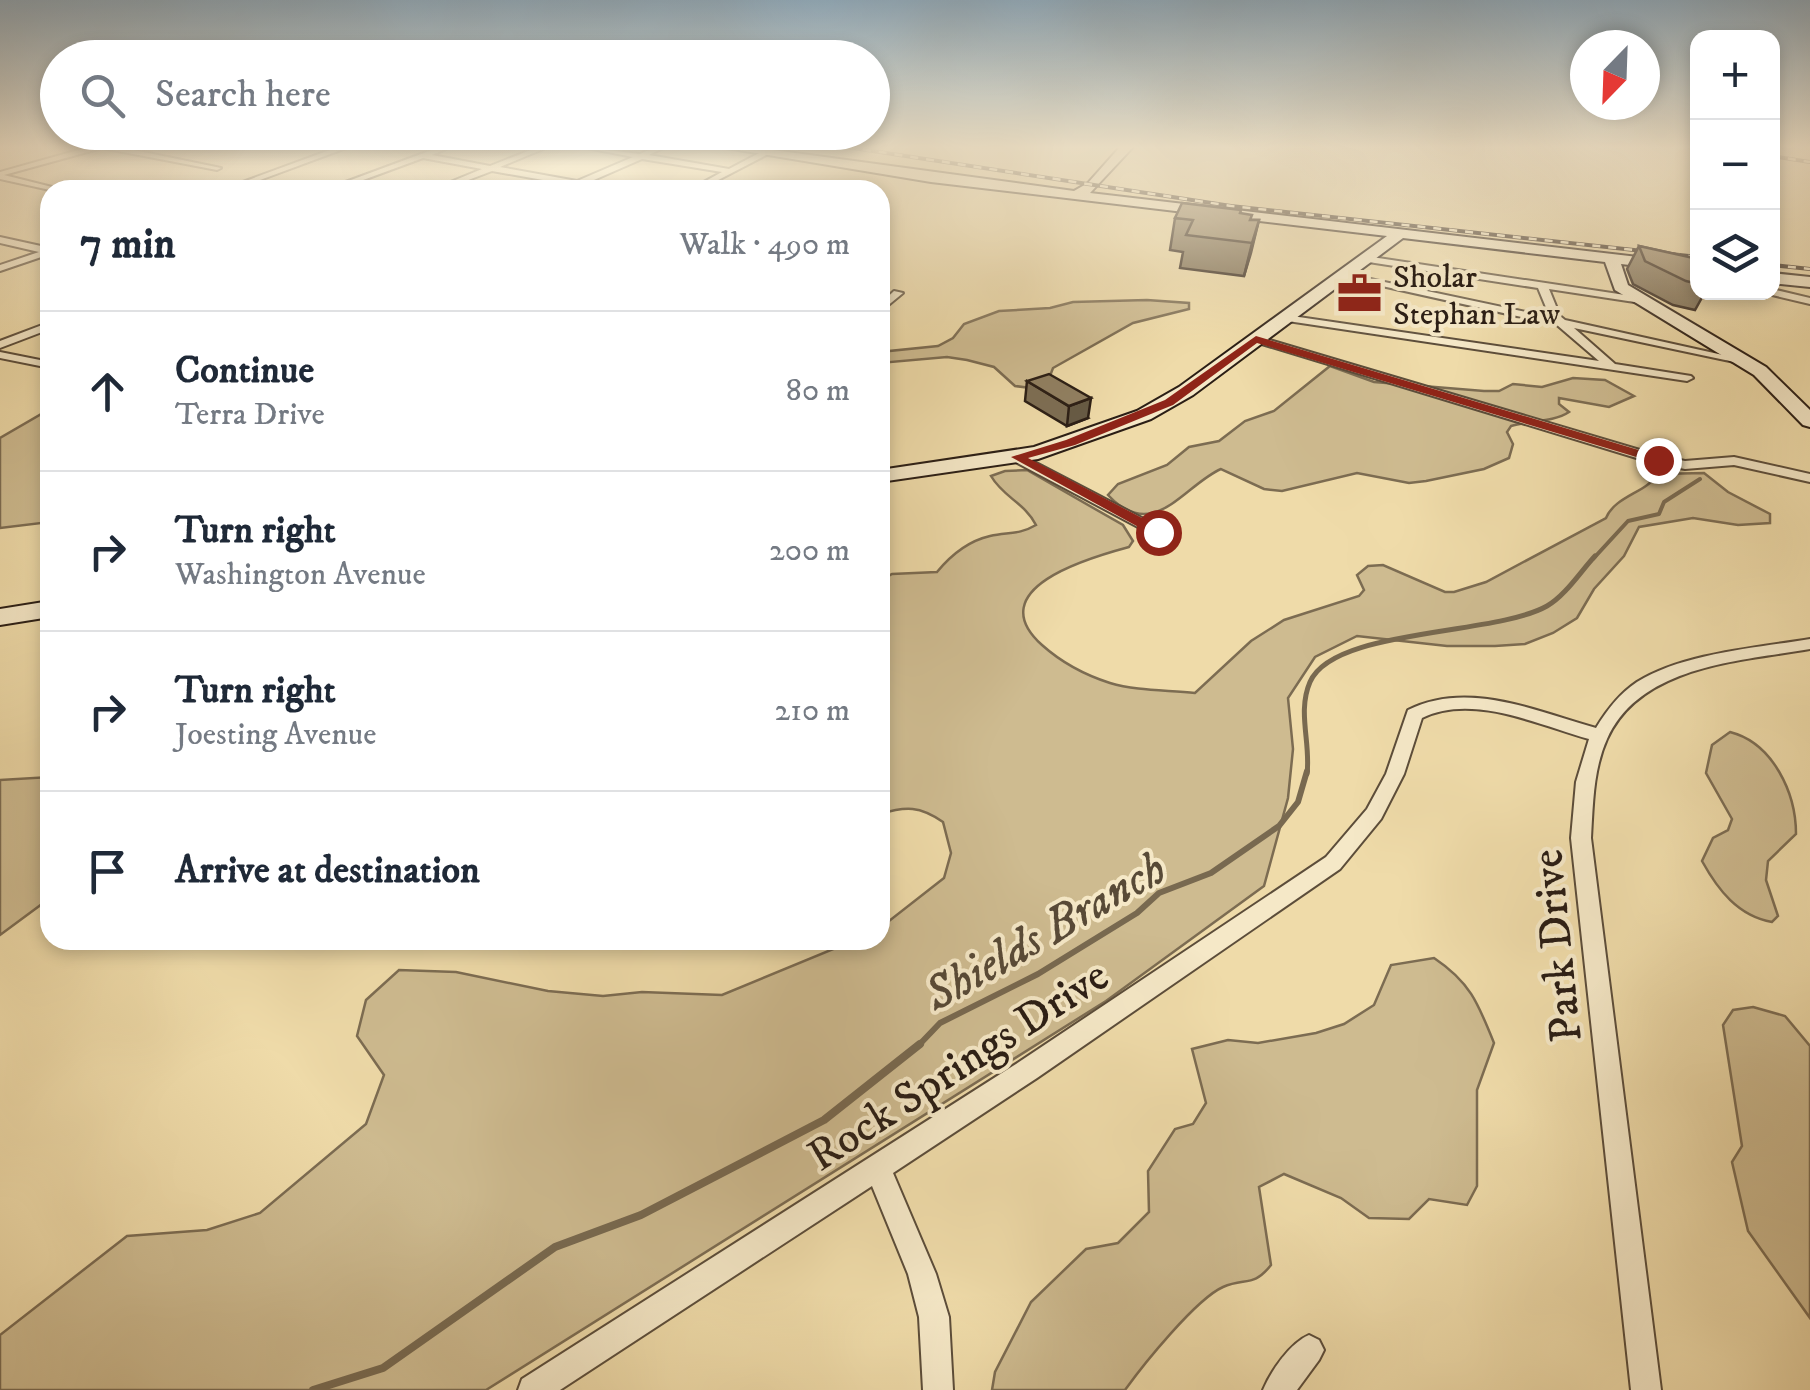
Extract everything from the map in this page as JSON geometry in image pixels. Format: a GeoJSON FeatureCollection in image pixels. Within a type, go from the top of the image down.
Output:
{"type":"FeatureCollection","features":[{"type":"Feature","properties":{"kind":"main road"},"geometry":{"type":"LineString","coordinates":[[1217,212],[1690,271]]}},
{"type":"Feature","properties":{"kind":"main road"},"geometry":{"type":"LineString","coordinates":[[1252,216],[1359,236],[1369,246],[1365,259]]}},
{"type":"Feature","properties":{"kind":"main road"},"geometry":{"type":"LineString","coordinates":[[890,475],[1017,457],[1070,443],[1169,402],[1401,233]]}},
{"type":"Feature","properties":{"kind":"main road"},"geometry":{"type":"LineString","coordinates":[[1612,260],[1618,282],[1769,378],[1810,421]]}},
{"type":"Feature","properties":{"kind":"main road"},"geometry":{"type":"LineString","coordinates":[[1780,279],[1810,282]]}},
{"type":"Feature","properties":{"kind":"main road"},"geometry":{"type":"LineString","coordinates":[[0,617],[40,611]]}},
{"type":"Feature","properties":{"kind":"street"},"geometry":{"type":"LineString","coordinates":[[0,240],[40,249]]}},
{"type":"Feature","properties":{"kind":"street"},"geometry":{"type":"LineString","coordinates":[[0,268],[40,254]]}},
{"type":"Feature","properties":{"kind":"street"},"geometry":{"type":"LineString","coordinates":[[1365,259],[1641,300]]}},
{"type":"Feature","properties":{"kind":"street"},"geometry":{"type":"LineString","coordinates":[[1342,276],[1744,362]]}},
{"type":"Feature","properties":{"kind":"street"},"geometry":{"type":"LineString","coordinates":[[1543,286],[1555,317],[1613,368]]}},
{"type":"Feature","properties":{"kind":"street"},"geometry":{"type":"LineString","coordinates":[[890,301],[898,293]]}},
{"type":"Feature","properties":{"kind":"street"},"geometry":{"type":"LineString","coordinates":[[1780,294],[1810,300]]}},
{"type":"Feature","properties":{"kind":"street"},"geometry":{"type":"LineString","coordinates":[[1285,318],[1687,378]]}},
{"type":"Feature","properties":{"kind":"street"},"geometry":{"type":"LineString","coordinates":[[0,346],[40,328]]}},
{"type":"Feature","properties":{"kind":"street"},"geometry":{"type":"LineString","coordinates":[[1256,339],[1553,430],[1685,465]]}},
{"type":"Feature","properties":{"kind":"street"},"geometry":{"type":"LineString","coordinates":[[0,355],[40,364]]}},
{"type":"Feature","properties":{"kind":"street"},"geometry":{"type":"LineString","coordinates":[[1017,457],[1158,532]]}},
{"type":"Feature","properties":{"kind":"street"},"geometry":{"type":"LineString","coordinates":[[1663,469],[1734,461],[1810,478]]}},
{"type":"Feature","properties":{"kind":"street","name":"Park Drive"},"geometry":{"type":"LineString","coordinates":[[1646,1390],[1582,838],[1587,766],[1608,714],[1628,697],[1680,670],[1810,644]]}},
{"type":"Feature","properties":{"kind":"street","name":"Rock Springs Drive"},"geometry":{"type":"LineString","coordinates":[[532,1390],[1206,952],[1333,863],[1374,814],[1395,774],[1414,714],[1436,703],[1472,703],[1598,735]]}},
{"type":"Feature","properties":{"kind":"street"},"geometry":{"type":"LineString","coordinates":[[877,1167],[922,1274],[934,1317],[938,1390]]}},
{"type":"Feature","properties":{"kind":"street"},"geometry":{"type":"LineString","coordinates":[[1278,1390],[1309,1350]]}},
{"type":"Feature","properties":{"kind":"shaded area"},"geometry":{"type":"Polygon","coordinates":[[[1147,300],[1189,303],[1189,309],[1133,323],[1053,368],[1047,384],[1038,389],[1015,386],[994,367],[967,360],[947,357],[890,362],[890,351],[938,346],[953,338],[964,324],[999,311],[1050,308],[1073,302],[1147,300]]]}},
{"type":"Feature","properties":{"kind":"shaded area"},"geometry":{"type":"Polygon","coordinates":[[[1330,366],[1374,382],[1484,391],[1499,391],[1513,384],[1542,387],[1573,378],[1605,380],[1634,396],[1609,407],[1559,398],[1559,404],[1569,412],[1549,420],[1511,426],[1507,432],[1513,444],[1509,458],[1484,469],[1426,481],[1409,483],[1357,473],[1282,491],[1264,489],[1221,469],[1154,513],[1125,509],[1108,495],[1118,484],[1167,465],[1189,447],[1219,441],[1245,421],[1274,411],[1330,366]]]}},
{"type":"Feature","properties":{"kind":"shaded area"},"geometry":{"type":"Polygon","coordinates":[[[40,415],[40,523],[0,528],[0,438],[40,415]]]}},
{"type":"Feature","properties":{"kind":"shaded area"},"geometry":{"type":"Polygon","coordinates":[[[1027,470],[1123,525],[1133,541],[1129,547],[1067,568],[1031,592],[1024,608],[1026,625],[1042,645],[1065,662],[1110,683],[1195,693],[1251,641],[1284,620],[1359,596],[1364,590],[1357,575],[1368,566],[1383,565],[1445,592],[1486,582],[1606,518],[1616,505],[1658,474],[1704,473],[1728,492],[1770,514],[1770,523],[1738,525],[1693,518],[1639,527],[1624,556],[1594,589],[1577,618],[1525,644],[1447,646],[1357,636],[1315,657],[1288,698],[1293,749],[1288,798],[1264,886],[1106,1001],[486,1390],[0,1390],[0,1335],[127,1236],[207,1230],[260,1213],[366,1124],[384,1075],[357,1036],[366,1000],[399,970],[456,972],[548,991],[603,996],[642,992],[722,995],[831,950],[890,950],[890,920],[944,878],[951,853],[943,822],[913,809],[890,812],[890,575],[937,572],[974,541],[1036,525],[991,476],[1027,470]]]}},
{"type":"Feature","properties":{"kind":"shaded area"},"geometry":{"type":"Polygon","coordinates":[[[1730,732],[1745,738],[1770,758],[1792,802],[1796,834],[1768,861],[1766,880],[1778,916],[1772,922],[1739,908],[1702,861],[1713,838],[1728,830],[1732,819],[1706,773],[1712,745],[1730,732]]]}},
{"type":"Feature","properties":{"kind":"shaded area"},"geometry":{"type":"Polygon","coordinates":[[[40,778],[40,905],[0,935],[0,780],[40,778]]]}},
{"type":"Feature","properties":{"kind":"shaded area"},"geometry":{"type":"Polygon","coordinates":[[[1434,958],[1472,994],[1494,1043],[1477,1090],[1477,1186],[1467,1205],[1429,1199],[1409,1219],[1369,1218],[1341,1198],[1284,1174],[1259,1187],[1271,1265],[1259,1277],[1223,1287],[1199,1305],[1125,1390],[992,1390],[995,1372],[1031,1302],[1086,1249],[1118,1243],[1149,1212],[1148,1171],[1175,1129],[1193,1124],[1206,1103],[1192,1049],[1228,1040],[1258,1043],[1344,1024],[1374,1005],[1391,965],[1434,958]]]}},
{"type":"Feature","properties":{"kind":"shaded area"},"geometry":{"type":"Polygon","coordinates":[[[1753,1007],[1785,1016],[1810,1046],[1810,1318],[1748,1231],[1732,1162],[1742,1146],[1723,1025],[1733,1010],[1753,1007]]]}},
{"type":"Feature","properties":{"kind":"building"},"geometry":{"type":"Polygon","coordinates":[[[1178,212],[1240,212],[1252,215],[1250,220],[1259,220],[1252,243],[1186,235],[1193,220],[1175,218],[1178,212]]]}},
{"type":"Feature","properties":{"kind":"building"},"geometry":{"type":"Polygon","coordinates":[[[1639,246],[1690,257],[1690,282],[1686,281],[1645,261],[1639,246]]]}},
{"type":"Feature","properties":{"kind":"building"},"geometry":{"type":"Polygon","coordinates":[[[1049,374],[1091,398],[1069,406],[1027,381],[1049,374]]]}},
{"type":"Feature","properties":{"kind":"waterway","name":"Shields Branch"},"geometry":{"type":"LineString","coordinates":[[1593,559],[1628,521],[1659,514],[1664,502],[1700,479]]}},
{"type":"Feature","properties":{"kind":"waterway","name":"Shields Branch"},"geometry":{"type":"LineString","coordinates":[[1307,771],[1306,693],[1325,664],[1381,642],[1523,616],[1554,602],[1595,556]]}},
{"type":"Feature","properties":{"kind":"waterway","name":"Shields Branch"},"geometry":{"type":"LineString","coordinates":[[920,1044],[940,1023],[1038,974],[1137,913],[1159,893],[1211,873],[1279,826],[1298,802],[1307,771]]}},
{"type":"Feature","properties":{"kind":"waterway","name":"Shields Branch"},"geometry":{"type":"LineString","coordinates":[[313,1390],[383,1368],[555,1247],[641,1215],[824,1120],[920,1044]]}},
{"type":"Feature","properties":{"kind":"railway"},"geometry":{"type":"LineString","coordinates":[[1285,212],[1690,256]]}},
{"type":"Feature","properties":{"kind":"railway"},"geometry":{"type":"LineString","coordinates":[[1780,266],[1810,269]]}},
{"type":"Feature","properties":{"kind":"place","name":"Sholar Stephan Law"},"geometry":{"type":"Point","coordinates":[1360,294]}},
{"type":"Feature","properties":{"kind":"route"},"geometry":{"type":"LineString","coordinates":[[1158,532],[1017,457],[1070,443],[1169,402],[1256,339],[1658,460]]}}]}
